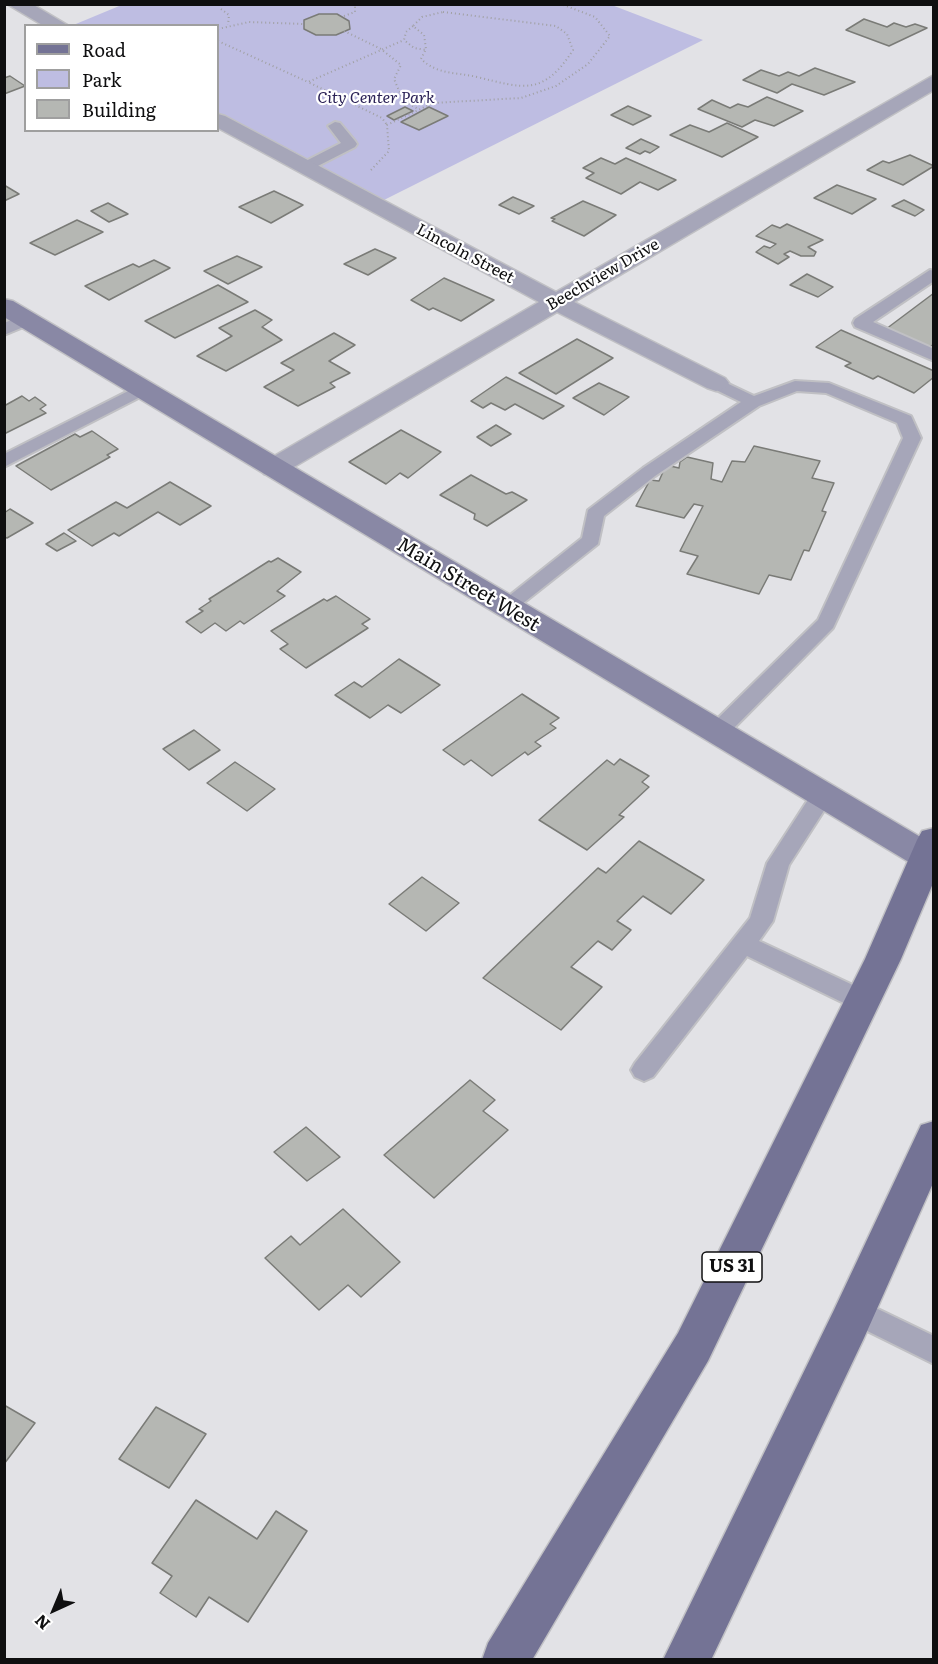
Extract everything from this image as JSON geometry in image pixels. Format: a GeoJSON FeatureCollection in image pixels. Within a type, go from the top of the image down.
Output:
{"type":"FeatureCollection","features":[{"type":"Feature","properties":{"kind":"main road","name":"Main Street West"},"geometry":{"type":"LineString","coordinates":[[12,319],[142,389],[823,795],[931,852]]}},
{"type":"Feature","properties":{"kind":"main road","name":"US 31"},"geometry":{"type":"LineString","coordinates":[[505,1659],[693,1347],[862,1001],[931,852]]}},
{"type":"Feature","properties":{"kind":"main road"},"geometry":{"type":"LineString","coordinates":[[686,1659],[855,1311],[933,1137]]}},
{"type":"Feature","properties":{"kind":"street"},"geometry":{"type":"LineString","coordinates":[[16,4],[56,24]]}},
{"type":"Feature","properties":{"kind":"street","name":"Beechview Drive"},"geometry":{"type":"LineString","coordinates":[[273,468],[933,81]]}},
{"type":"Feature","properties":{"kind":"street","name":"Lincoln Street"},"geometry":{"type":"LineString","coordinates":[[219,121],[556,302],[716,383]]}},
{"type":"Feature","properties":{"kind":"lane"},"geometry":{"type":"LineString","coordinates":[[305,167],[350,144],[335,126]]}},
{"type":"Feature","properties":{"kind":"lane"},"geometry":{"type":"LineString","coordinates":[[933,276],[930,275],[861,323],[933,356]]}},
{"type":"Feature","properties":{"kind":"lane"},"geometry":{"type":"LineString","coordinates":[[716,383],[753,402]]}},
{"type":"Feature","properties":{"kind":"lane"},"geometry":{"type":"LineString","coordinates":[[506,607],[591,540],[595,514],[649,472],[753,402],[795,386],[829,388],[905,420],[912,438],[826,623],[717,732]]}},
{"type":"Feature","properties":{"kind":"lane"},"geometry":{"type":"LineString","coordinates":[[4,462],[142,389]]}},
{"type":"Feature","properties":{"kind":"lane"},"geometry":{"type":"LineString","coordinates":[[644,1070],[761,921],[778,863],[823,795]]}},
{"type":"Feature","properties":{"kind":"lane"},"geometry":{"type":"LineString","coordinates":[[743,944],[862,1001]]}},
{"type":"Feature","properties":{"kind":"lane"},"geometry":{"type":"LineString","coordinates":[[855,1311],[933,1351]]}},
{"type":"Feature","properties":{"kind":"path"},"geometry":{"type":"LineString","coordinates":[[344,16],[355,12],[355,4]]}},
{"type":"Feature","properties":{"kind":"path"},"geometry":{"type":"LineString","coordinates":[[387,125],[433,103],[521,98],[556,86],[588,64],[610,36],[595,16],[561,4]]}},
{"type":"Feature","properties":{"kind":"path"},"geometry":{"type":"LineString","coordinates":[[221,9],[229,15],[228,25]]}},
{"type":"Feature","properties":{"kind":"path"},"geometry":{"type":"LineString","coordinates":[[404,40],[406,32],[416,20],[426,15],[443,12],[471,13],[516,22],[539,22],[556,26],[567,34],[573,51],[564,68],[547,80],[534,86],[515,87],[485,79],[442,74],[430,68],[421,59],[426,50],[424,35],[413,26]]}},
{"type":"Feature","properties":{"kind":"path"},"geometry":{"type":"LineString","coordinates":[[219,30],[228,25],[262,22],[304,24]]}},
{"type":"Feature","properties":{"kind":"path"},"geometry":{"type":"LineString","coordinates":[[344,31],[381,49],[401,65],[394,80],[403,100],[418,110]]}},
{"type":"Feature","properties":{"kind":"path"},"geometry":{"type":"LineString","coordinates":[[308,82],[404,40]]}},
{"type":"Feature","properties":{"kind":"path"},"geometry":{"type":"LineString","coordinates":[[404,40],[414,48],[426,50]]}},
{"type":"Feature","properties":{"kind":"path"},"geometry":{"type":"LineString","coordinates":[[219,41],[382,118],[387,125],[389,151],[376,167],[337,185]]}},
{"type":"Feature","properties":{"kind":"green space","name":"City Center Park"},"geometry":{"type":"Polygon","coordinates":[[[124,4],[609,4],[703,40],[374,205],[219,118],[219,24],[76,24],[124,4]]]}},
{"type":"Feature","properties":{"kind":"building"},"geometry":{"type":"Polygon","coordinates":[[[319,14],[337,14],[349,21],[350,29],[336,35],[316,35],[304,29],[304,20],[319,14]]]}},
{"type":"Feature","properties":{"kind":"building"},"geometry":{"type":"Polygon","coordinates":[[[864,19],[887,27],[894,23],[906,27],[915,24],[927,28],[889,46],[846,30],[864,19]]]}},
{"type":"Feature","properties":{"kind":"building"},"geometry":{"type":"Polygon","coordinates":[[[815,68],[855,82],[824,95],[792,84],[777,93],[743,80],[761,70],[779,76],[788,72],[799,76],[815,68]]]}},
{"type":"Feature","properties":{"kind":"building"},"geometry":{"type":"Polygon","coordinates":[[[10,76],[24,86],[4,94],[4,78],[10,76]]]}},
{"type":"Feature","properties":{"kind":"building"},"geometry":{"type":"Polygon","coordinates":[[[767,97],[803,111],[774,126],[755,120],[742,127],[698,109],[712,100],[730,108],[738,104],[748,107],[767,97]]]}},
{"type":"Feature","properties":{"kind":"building"},"geometry":{"type":"Polygon","coordinates":[[[628,106],[651,116],[633,125],[611,115],[628,106]]]}},
{"type":"Feature","properties":{"kind":"building"},"geometry":{"type":"Polygon","coordinates":[[[405,107],[413,111],[394,120],[387,116],[405,107]]]}},
{"type":"Feature","properties":{"kind":"building"},"geometry":{"type":"Polygon","coordinates":[[[429,107],[448,116],[419,130],[401,122],[429,107]]]}},
{"type":"Feature","properties":{"kind":"building"},"geometry":{"type":"Polygon","coordinates":[[[727,123],[758,137],[722,157],[670,135],[690,125],[709,132],[727,123]]]}},
{"type":"Feature","properties":{"kind":"building"},"geometry":{"type":"Polygon","coordinates":[[[641,139],[659,147],[650,153],[645,151],[640,154],[626,148],[641,139]]]}},
{"type":"Feature","properties":{"kind":"building"},"geometry":{"type":"Polygon","coordinates":[[[910,155],[934,166],[903,185],[867,170],[883,161],[889,163],[910,155]]]}},
{"type":"Feature","properties":{"kind":"building"},"geometry":{"type":"Polygon","coordinates":[[[601,158],[615,164],[626,158],[676,180],[658,190],[640,182],[621,194],[586,178],[594,173],[583,168],[601,158]]]}},
{"type":"Feature","properties":{"kind":"building"},"geometry":{"type":"Polygon","coordinates":[[[4,185],[19,194],[4,201],[4,185]]]}},
{"type":"Feature","properties":{"kind":"building"},"geometry":{"type":"Polygon","coordinates":[[[837,185],[876,199],[852,214],[814,198],[837,185]]]}},
{"type":"Feature","properties":{"kind":"building"},"geometry":{"type":"Polygon","coordinates":[[[274,191],[303,205],[271,223],[239,207],[274,191]]]}},
{"type":"Feature","properties":{"kind":"building"},"geometry":{"type":"Polygon","coordinates":[[[513,197],[534,206],[519,214],[499,205],[513,197]]]}},
{"type":"Feature","properties":{"kind":"building"},"geometry":{"type":"Polygon","coordinates":[[[904,200],[924,210],[915,216],[892,206],[904,200]]]}},
{"type":"Feature","properties":{"kind":"building"},"geometry":{"type":"Polygon","coordinates":[[[583,201],[616,215],[584,236],[552,221],[555,219],[551,218],[583,201]]]}},
{"type":"Feature","properties":{"kind":"building"},"geometry":{"type":"Polygon","coordinates":[[[108,203],[128,214],[109,222],[91,211],[108,203]]]}},
{"type":"Feature","properties":{"kind":"building"},"geometry":{"type":"Polygon","coordinates":[[[77,220],[103,232],[55,255],[30,243],[77,220]]]}},
{"type":"Feature","properties":{"kind":"building"},"geometry":{"type":"Polygon","coordinates":[[[787,224],[823,240],[808,247],[816,252],[814,256],[801,256],[790,251],[784,254],[789,257],[778,264],[756,252],[764,246],[770,248],[776,244],[756,236],[772,225],[780,228],[787,224]]]}},
{"type":"Feature","properties":{"kind":"building"},"geometry":{"type":"Polygon","coordinates":[[[375,249],[396,258],[368,275],[344,264],[375,249]]]}},
{"type":"Feature","properties":{"kind":"building"},"geometry":{"type":"Polygon","coordinates":[[[237,256],[262,267],[228,284],[204,271],[237,256]]]}},
{"type":"Feature","properties":{"kind":"building"},"geometry":{"type":"Polygon","coordinates":[[[154,260],[170,268],[109,300],[85,286],[133,264],[139,267],[154,260]]]}},
{"type":"Feature","properties":{"kind":"building"},"geometry":{"type":"Polygon","coordinates":[[[807,274],[833,287],[818,297],[790,285],[807,274]]]}},
{"type":"Feature","properties":{"kind":"building"},"geometry":{"type":"Polygon","coordinates":[[[444,278],[494,300],[461,321],[433,308],[429,310],[411,300],[444,278]]]}},
{"type":"Feature","properties":{"kind":"building"},"geometry":{"type":"Polygon","coordinates":[[[218,285],[248,302],[175,338],[145,321],[218,285]]]}},
{"type":"Feature","properties":{"kind":"building"},"geometry":{"type":"Polygon","coordinates":[[[934,293],[934,344],[928,348],[886,329],[934,293]]]}},
{"type":"Feature","properties":{"kind":"building"},"geometry":{"type":"Polygon","coordinates":[[[255,310],[272,320],[262,327],[282,340],[226,371],[197,356],[232,336],[219,328],[255,310]]]}},
{"type":"Feature","properties":{"kind":"building"},"geometry":{"type":"Polygon","coordinates":[[[841,330],[934,371],[934,377],[914,393],[878,376],[873,379],[845,366],[851,363],[816,347],[841,330]]]}},
{"type":"Feature","properties":{"kind":"building"},"geometry":{"type":"Polygon","coordinates":[[[334,333],[355,345],[329,361],[350,373],[330,383],[335,387],[298,406],[264,387],[294,370],[281,363],[334,333]]]}},
{"type":"Feature","properties":{"kind":"building"},"geometry":{"type":"Polygon","coordinates":[[[577,339],[613,358],[556,394],[519,373],[577,339]]]}},
{"type":"Feature","properties":{"kind":"building"},"geometry":{"type":"Polygon","coordinates":[[[506,377],[564,406],[543,419],[515,404],[505,410],[491,403],[483,408],[471,401],[506,377]]]}},
{"type":"Feature","properties":{"kind":"building"},"geometry":{"type":"Polygon","coordinates":[[[599,383],[629,397],[604,415],[573,398],[599,383]]]}},
{"type":"Feature","properties":{"kind":"building"},"geometry":{"type":"Polygon","coordinates":[[[22,396],[29,401],[35,397],[46,405],[40,409],[46,413],[4,434],[4,406],[22,396]]]}},
{"type":"Feature","properties":{"kind":"building"},"geometry":{"type":"Polygon","coordinates":[[[496,425],[511,434],[491,446],[477,437],[496,425]]]}},
{"type":"Feature","properties":{"kind":"building"},"geometry":{"type":"Polygon","coordinates":[[[401,430],[441,452],[408,478],[400,473],[386,484],[349,462],[401,430]]]}},
{"type":"Feature","properties":{"kind":"building"},"geometry":{"type":"Polygon","coordinates":[[[92,431],[118,449],[107,455],[110,457],[51,490],[16,466],[75,434],[80,437],[92,431]]]}},
{"type":"Feature","properties":{"kind":"building"},"geometry":{"type":"Polygon","coordinates":[[[754,446],[820,461],[812,478],[834,483],[822,511],[826,512],[809,551],[804,550],[791,580],[769,575],[759,594],[687,574],[698,556],[680,551],[703,506],[694,504],[684,518],[636,506],[650,480],[659,481],[666,465],[679,468],[680,462],[687,457],[713,463],[711,479],[722,482],[732,461],[745,462],[754,446]]]}},
{"type":"Feature","properties":{"kind":"building"},"geometry":{"type":"Polygon","coordinates":[[[471,475],[506,494],[512,492],[527,500],[487,526],[474,519],[475,514],[440,495],[471,475]]]}},
{"type":"Feature","properties":{"kind":"building"},"geometry":{"type":"Polygon","coordinates":[[[170,482],[211,506],[180,525],[158,512],[119,536],[114,533],[92,546],[68,530],[116,502],[127,508],[170,482]]]}},
{"type":"Feature","properties":{"kind":"building"},"geometry":{"type":"Polygon","coordinates":[[[10,509],[33,523],[7,538],[4,537],[4,513],[10,509]]]}},
{"type":"Feature","properties":{"kind":"building"},"geometry":{"type":"Polygon","coordinates":[[[64,533],[76,541],[57,551],[46,544],[64,533]]]}},
{"type":"Feature","properties":{"kind":"building"},"geometry":{"type":"Polygon","coordinates":[[[278,558],[301,572],[277,591],[285,596],[244,624],[240,621],[226,631],[215,623],[201,633],[186,622],[203,611],[199,609],[211,601],[209,599],[269,561],[278,558]]]}},
{"type":"Feature","properties":{"kind":"building"},"geometry":{"type":"Polygon","coordinates":[[[336,596],[370,619],[362,624],[368,628],[306,668],[280,649],[288,644],[271,631],[324,599],[327,601],[336,596]]]}},
{"type":"Feature","properties":{"kind":"building"},"geometry":{"type":"Polygon","coordinates":[[[399,659],[440,685],[401,713],[388,705],[370,718],[335,695],[354,682],[362,687],[399,659]]]}},
{"type":"Feature","properties":{"kind":"building"},"geometry":{"type":"Polygon","coordinates":[[[522,694],[559,718],[550,724],[556,728],[535,742],[541,746],[528,755],[525,752],[492,776],[471,760],[464,765],[443,750],[522,694]]]}},
{"type":"Feature","properties":{"kind":"building"},"geometry":{"type":"Polygon","coordinates":[[[194,730],[220,750],[189,770],[163,749],[194,730]]]}},
{"type":"Feature","properties":{"kind":"building"},"geometry":{"type":"Polygon","coordinates":[[[620,759],[649,776],[642,782],[649,787],[619,815],[624,817],[587,850],[539,820],[607,760],[614,765],[620,759]]]}},
{"type":"Feature","properties":{"kind":"building"},"geometry":{"type":"Polygon","coordinates":[[[235,762],[275,789],[247,811],[207,783],[235,762]]]}},
{"type":"Feature","properties":{"kind":"building"},"geometry":{"type":"Polygon","coordinates":[[[639,841],[704,880],[671,914],[643,896],[617,921],[631,930],[612,950],[598,941],[571,967],[602,987],[561,1030],[483,978],[598,868],[606,873],[639,841]]]}},
{"type":"Feature","properties":{"kind":"building"},"geometry":{"type":"Polygon","coordinates":[[[422,877],[459,903],[426,931],[389,904],[422,877]]]}},
{"type":"Feature","properties":{"kind":"building"},"geometry":{"type":"Polygon","coordinates":[[[470,1080],[495,1100],[483,1111],[508,1130],[434,1198],[384,1155],[470,1080]]]}},
{"type":"Feature","properties":{"kind":"building"},"geometry":{"type":"Polygon","coordinates":[[[306,1127],[340,1157],[307,1181],[274,1152],[306,1127]]]}},
{"type":"Feature","properties":{"kind":"building"},"geometry":{"type":"Polygon","coordinates":[[[343,1209],[400,1262],[361,1297],[348,1285],[319,1310],[265,1258],[291,1236],[300,1245],[343,1209]]]}},
{"type":"Feature","properties":{"kind":"building"},"geometry":{"type":"Polygon","coordinates":[[[4,1405],[35,1423],[4,1464],[4,1405]]]}},
{"type":"Feature","properties":{"kind":"building"},"geometry":{"type":"Polygon","coordinates":[[[156,1407],[206,1434],[169,1488],[119,1459],[156,1407]]]}},
{"type":"Feature","properties":{"kind":"building"},"geometry":{"type":"Polygon","coordinates":[[[196,1500],[257,1539],[276,1511],[307,1531],[248,1622],[209,1597],[196,1617],[160,1593],[172,1576],[152,1563],[196,1500]]]}}]}
